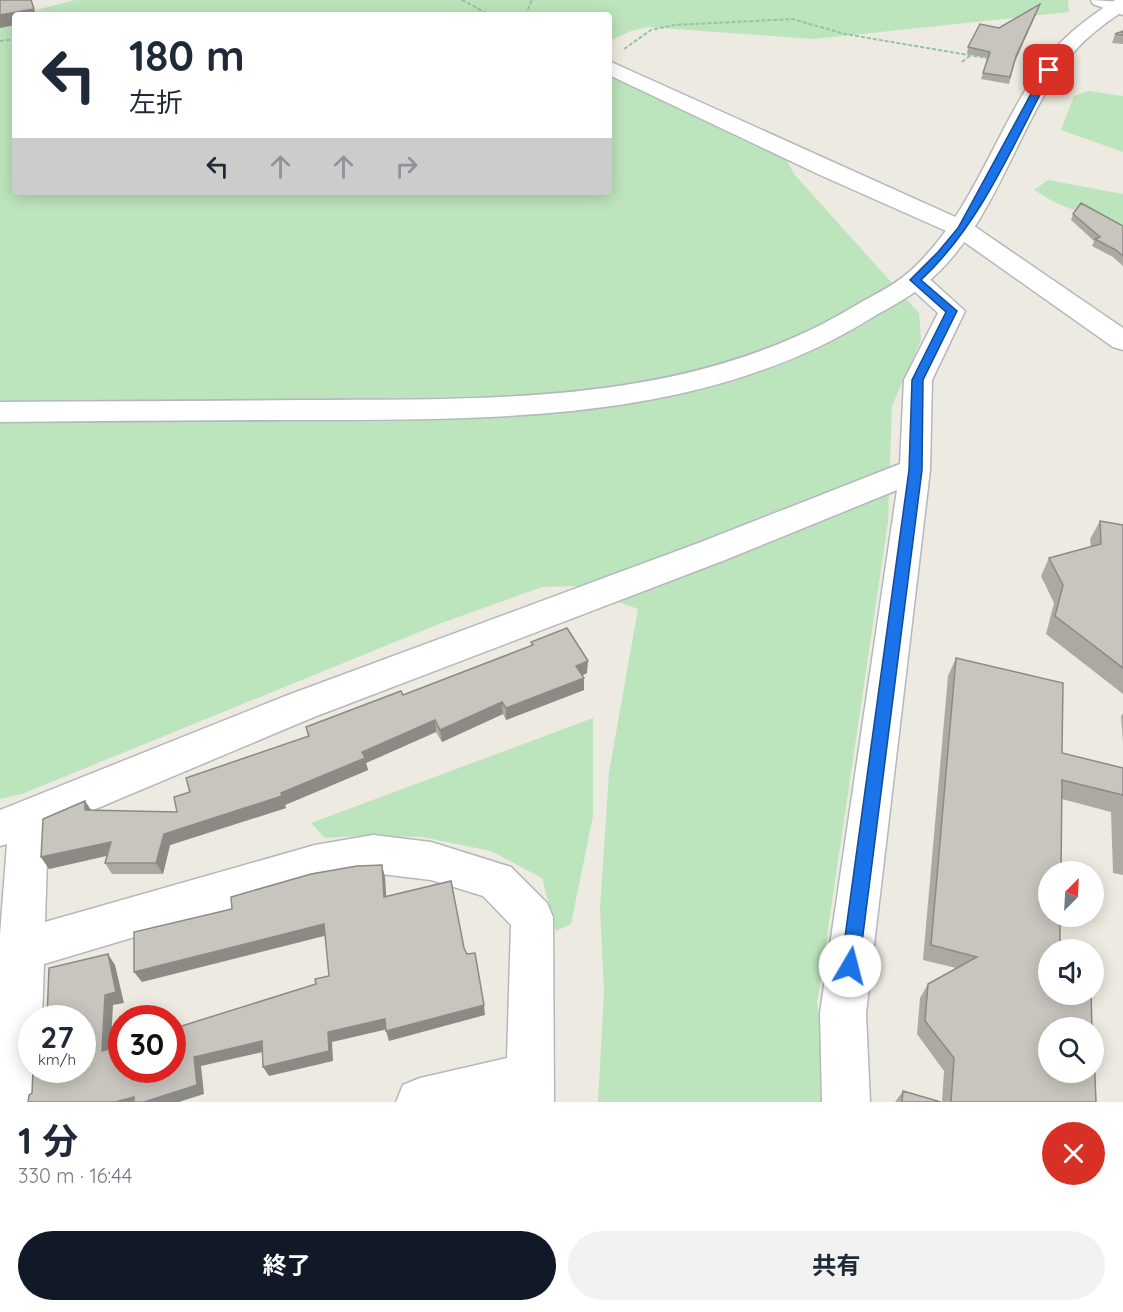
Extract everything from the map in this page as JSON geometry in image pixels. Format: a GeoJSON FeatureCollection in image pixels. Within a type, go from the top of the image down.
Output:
{"type":"FeatureCollection","features":[{"type":"Feature","properties":{"kind":"street"},"geometry":{"type":"LineString","coordinates":[[0,412],[458,409],[590,399],[699,380],[764,359],[823,336],[915,280],[942,255],[962,229],[1049,70],[1069,44],[1116,5]]}},
{"type":"Feature","properties":{"kind":"street"},"geometry":{"type":"LineString","coordinates":[[613,61],[828,170],[962,229],[1123,341]]}},
{"type":"Feature","properties":{"kind":"street"},"geometry":{"type":"LineString","coordinates":[[846,1102],[843,1013],[915,470],[918,380],[952,311],[915,280]]}},
{"type":"Feature","properties":{"kind":"street"},"geometry":{"type":"LineString","coordinates":[[16,1102],[11,953],[14,824],[301,706],[712,551],[915,470]]}},
{"type":"Feature","properties":{"kind":"street"},"geometry":{"type":"LineString","coordinates":[[11,953],[315,864],[373,854],[431,861],[496,881],[532,917],[530,1089],[420,1102]]}},
{"type":"Feature","properties":{"kind":"path"},"geometry":{"type":"LineString","coordinates":[[462,0],[484,12]]}},
{"type":"Feature","properties":{"kind":"path"},"geometry":{"type":"LineString","coordinates":[[613,61],[651,30],[675,25],[792,19],[845,34],[993,59]]}},
{"type":"Feature","properties":{"kind":"path"},"geometry":{"type":"LineString","coordinates":[[962,62],[971,55]]}},
{"type":"Feature","properties":{"kind":"green space"},"geometry":{"type":"Polygon","coordinates":[[[75,0],[1068,0],[1069,12],[814,39],[648,27],[631,31],[612,40],[612,12],[29,12],[75,0]]]}},
{"type":"Feature","properties":{"kind":"green space"},"geometry":{"type":"Polygon","coordinates":[[[12,17],[12,195],[612,195],[612,73],[774,136],[794,174],[919,313],[921,340],[892,406],[888,522],[817,1004],[836,1102],[598,1102],[604,992],[600,908],[609,772],[638,609],[574,586],[542,587],[439,624],[22,794],[0,799],[0,19],[12,17]]]}},
{"type":"Feature","properties":{"kind":"green space"},"geometry":{"type":"Polygon","coordinates":[[[1088,91],[1123,96],[1123,152],[1061,130],[1074,96],[1088,91]]]}},
{"type":"Feature","properties":{"kind":"green space"},"geometry":{"type":"Polygon","coordinates":[[[1048,180],[1123,194],[1123,230],[1054,202],[1034,190],[1048,180]]]}},
{"type":"Feature","properties":{"kind":"green space"},"geometry":{"type":"Polygon","coordinates":[[[593,718],[593,816],[571,924],[556,931],[542,878],[491,851],[422,837],[325,838],[311,823],[593,718]]]}},
{"type":"Feature","properties":{"kind":"building"},"geometry":{"type":"Polygon","coordinates":[[[0,0],[31,0],[34,9],[12,12],[0,15],[0,0]]]}},
{"type":"Feature","properties":{"kind":"building"},"geometry":{"type":"Polygon","coordinates":[[[1040,4],[1016,56],[1010,77],[983,73],[990,52],[968,47],[980,24],[999,28],[1040,4]]]}},
{"type":"Feature","properties":{"kind":"building"},"geometry":{"type":"Polygon","coordinates":[[[1081,203],[1123,226],[1123,256],[1095,239],[1100,237],[1073,214],[1081,203]]]}},
{"type":"Feature","properties":{"kind":"building"},"geometry":{"type":"Polygon","coordinates":[[[1100,521],[1123,525],[1123,668],[1055,616],[1063,585],[1049,558],[1101,544],[1100,521]]]}},
{"type":"Feature","properties":{"kind":"building"},"geometry":{"type":"Polygon","coordinates":[[[567,628],[588,661],[576,666],[584,678],[506,708],[502,702],[440,730],[435,720],[362,752],[365,758],[281,793],[282,796],[164,834],[156,863],[105,863],[111,842],[41,857],[43,819],[85,801],[85,810],[177,812],[174,797],[190,792],[186,778],[309,736],[306,727],[401,691],[403,695],[533,645],[531,642],[567,628]]]}},
{"type":"Feature","properties":{"kind":"building"},"geometry":{"type":"Polygon","coordinates":[[[956,658],[1063,683],[1062,753],[1123,768],[1123,795],[1062,780],[1061,861],[1038,861],[1038,927],[1060,927],[1060,939],[1038,939],[1038,1005],[1091,1005],[1092,1017],[1038,1017],[1038,1083],[1095,1083],[1096,1102],[951,1102],[954,1058],[925,1021],[928,984],[977,957],[931,945],[956,658]]]}},
{"type":"Feature","properties":{"kind":"building"},"geometry":{"type":"Polygon","coordinates":[[[382,865],[384,897],[451,881],[464,948],[467,954],[475,953],[484,1005],[386,1031],[385,1019],[328,1032],[329,1051],[263,1067],[262,1041],[194,1057],[197,1085],[144,1102],[134,1102],[134,1097],[115,1102],[28,1102],[29,1095],[32,1093],[32,1083],[96,1083],[96,1005],[48,1005],[49,968],[108,954],[116,992],[105,995],[102,1051],[108,1049],[108,1083],[186,1083],[186,1025],[316,984],[315,979],[329,976],[324,924],[134,972],[134,932],[232,909],[231,897],[311,874],[357,866],[382,865]]]}},
{"type":"Feature","properties":{"kind":"building"},"geometry":{"type":"Polygon","coordinates":[[[903,1091],[941,1102],[902,1102],[903,1091]]]}},
{"type":"Feature","properties":{"kind":"route"},"geometry":{"type":"LineString","coordinates":[[850,966],[915,470],[918,380],[952,311],[915,280],[942,255],[962,229],[1049,70]]}}]}
